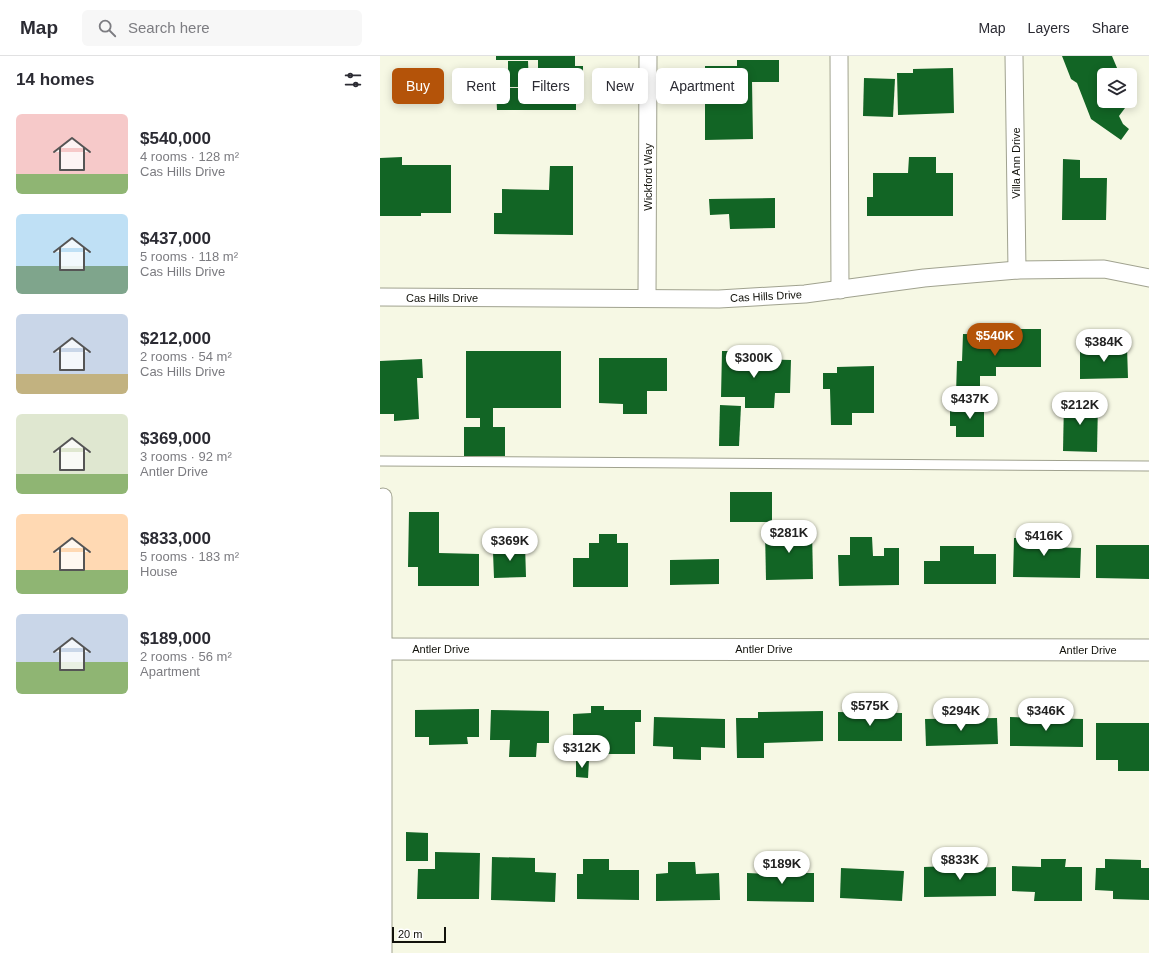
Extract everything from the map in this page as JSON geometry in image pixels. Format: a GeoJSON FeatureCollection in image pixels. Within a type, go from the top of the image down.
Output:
{"type":"FeatureCollection","features":[{"type":"Feature","properties":{"kind":"street","name":"Wickford Way"},"geometry":{"type":"LineString","coordinates":[[647,298],[648,56]]}},
{"type":"Feature","properties":{"kind":"street"},"geometry":{"type":"LineString","coordinates":[[839,56],[840,290]]}},
{"type":"Feature","properties":{"kind":"street","name":"Villa Ann Drive"},"geometry":{"type":"LineString","coordinates":[[1014,56],[1017,270]]}},
{"type":"Feature","properties":{"kind":"street","name":"Cas Hills Drive"},"geometry":{"type":"LineString","coordinates":[[380,297],[719,298],[805,294],[924,278],[1017,270],[1104,269],[1149,278]]}},
{"type":"Feature","properties":{"kind":"street"},"geometry":{"type":"LineString","coordinates":[[383,497],[383,953]]}},
{"type":"Feature","properties":{"kind":"street","name":"Antler Drive"},"geometry":{"type":"LineString","coordinates":[[382,649],[1149,650]]}},
{"type":"Feature","properties":{"kind":"lane"},"geometry":{"type":"LineString","coordinates":[[380,461],[1149,466]]}},
{"type":"Feature","properties":{"kind":"building"},"geometry":{"type":"Polygon","coordinates":[[[496,56],[575,56],[575,66],[583,66],[583,68],[538,68],[538,60],[496,60],[496,56]]]}},
{"type":"Feature","properties":{"kind":"building"},"geometry":{"type":"Polygon","coordinates":[[[1062,56],[1112,56],[1117,68],[1097,68],[1097,108],[1125,108],[1119,116],[1123,124],[1129,129],[1121,140],[1091,119],[1077,83],[1071,79],[1062,56]]]}},
{"type":"Feature","properties":{"kind":"building"},"geometry":{"type":"Polygon","coordinates":[[[737,60],[779,60],[779,82],[752,82],[753,139],[705,140],[705,104],[748,104],[748,68],[705,68],[705,66],[737,66],[737,60]]]}},
{"type":"Feature","properties":{"kind":"building"},"geometry":{"type":"Polygon","coordinates":[[[508,61],[528,61],[528,68],[518,68],[518,87],[510,87],[510,68],[508,68],[508,61]]]}},
{"type":"Feature","properties":{"kind":"building"},"geometry":{"type":"Polygon","coordinates":[[[953,68],[954,113],[898,115],[897,73],[913,73],[913,69],[953,68]]]}},
{"type":"Feature","properties":{"kind":"building"},"geometry":{"type":"Polygon","coordinates":[[[864,78],[895,79],[893,117],[863,116],[864,78]]]}},
{"type":"Feature","properties":{"kind":"building"},"geometry":{"type":"Polygon","coordinates":[[[510,88],[518,88],[518,104],[576,104],[576,110],[497,110],[497,104],[510,104],[510,88]]]}},
{"type":"Feature","properties":{"kind":"building"},"geometry":{"type":"Polygon","coordinates":[[[402,157],[402,165],[451,165],[451,213],[421,213],[421,216],[380,216],[380,158],[402,157]]]}},
{"type":"Feature","properties":{"kind":"building"},"geometry":{"type":"Polygon","coordinates":[[[909,157],[936,157],[936,173],[953,173],[953,216],[867,216],[867,197],[873,197],[873,173],[908,173],[909,157]]]}},
{"type":"Feature","properties":{"kind":"building"},"geometry":{"type":"Polygon","coordinates":[[[1063,159],[1080,160],[1080,178],[1107,178],[1106,220],[1062,220],[1063,159]]]}},
{"type":"Feature","properties":{"kind":"building"},"geometry":{"type":"Polygon","coordinates":[[[550,166],[573,166],[573,235],[494,234],[494,213],[502,213],[502,189],[549,190],[550,166]]]}},
{"type":"Feature","properties":{"kind":"building"},"geometry":{"type":"Polygon","coordinates":[[[775,198],[775,228],[730,229],[729,214],[710,215],[709,199],[775,198]]]}},
{"type":"Feature","properties":{"kind":"building"},"geometry":{"type":"Polygon","coordinates":[[[1020,329],[1041,329],[1041,367],[996,367],[996,376],[980,376],[980,395],[956,394],[957,361],[962,361],[963,334],[1020,335],[1020,329]]]}},
{"type":"Feature","properties":{"kind":"building"},"geometry":{"type":"Polygon","coordinates":[[[1080,347],[1127,347],[1128,378],[1080,379],[1080,347]]]}},
{"type":"Feature","properties":{"kind":"building"},"geometry":{"type":"Polygon","coordinates":[[[466,351],[561,351],[561,408],[493,408],[493,427],[505,427],[505,456],[464,456],[464,427],[480,427],[480,418],[466,418],[466,351]]]}},
{"type":"Feature","properties":{"kind":"building"},"geometry":{"type":"Polygon","coordinates":[[[722,351],[746,351],[746,359],[791,360],[790,393],[775,393],[774,408],[745,408],[745,397],[721,397],[722,351]]]}},
{"type":"Feature","properties":{"kind":"building"},"geometry":{"type":"Polygon","coordinates":[[[599,358],[667,358],[667,391],[647,391],[647,414],[623,414],[623,404],[599,403],[599,358]]]}},
{"type":"Feature","properties":{"kind":"building"},"geometry":{"type":"Polygon","coordinates":[[[422,359],[423,378],[417,378],[419,419],[394,421],[394,414],[380,414],[380,361],[422,359]]]}},
{"type":"Feature","properties":{"kind":"building"},"geometry":{"type":"Polygon","coordinates":[[[874,366],[874,413],[852,413],[852,425],[831,425],[830,389],[823,389],[823,373],[837,373],[837,367],[874,366]]]}},
{"type":"Feature","properties":{"kind":"building"},"geometry":{"type":"Polygon","coordinates":[[[973,396],[984,396],[984,437],[956,437],[956,426],[950,426],[950,410],[973,410],[973,396]]]}},
{"type":"Feature","properties":{"kind":"building"},"geometry":{"type":"Polygon","coordinates":[[[1064,401],[1098,402],[1097,452],[1063,451],[1064,401]]]}},
{"type":"Feature","properties":{"kind":"building"},"geometry":{"type":"Polygon","coordinates":[[[720,405],[741,406],[739,446],[719,446],[720,405]]]}},
{"type":"Feature","properties":{"kind":"building"},"geometry":{"type":"Polygon","coordinates":[[[730,492],[772,492],[772,522],[730,522],[730,492]]]}},
{"type":"Feature","properties":{"kind":"building"},"geometry":{"type":"Polygon","coordinates":[[[409,512],[439,512],[439,553],[479,554],[479,586],[418,586],[418,567],[408,567],[409,512]]]}},
{"type":"Feature","properties":{"kind":"building"},"geometry":{"type":"Polygon","coordinates":[[[1028,526],[1049,526],[1049,547],[1081,548],[1080,578],[1013,577],[1014,538],[1028,538],[1028,526]]]}},
{"type":"Feature","properties":{"kind":"building"},"geometry":{"type":"Polygon","coordinates":[[[812,529],[813,579],[766,580],[765,530],[812,529]]]}},
{"type":"Feature","properties":{"kind":"building"},"geometry":{"type":"Polygon","coordinates":[[[599,534],[617,534],[617,543],[628,543],[628,587],[573,587],[573,558],[589,558],[589,543],[599,543],[599,534]]]}},
{"type":"Feature","properties":{"kind":"building"},"geometry":{"type":"Polygon","coordinates":[[[850,537],[872,537],[873,556],[884,556],[884,548],[899,548],[899,585],[839,586],[838,555],[850,555],[850,537]]]}},
{"type":"Feature","properties":{"kind":"building"},"geometry":{"type":"Polygon","coordinates":[[[509,544],[525,544],[526,577],[494,578],[493,552],[509,552],[509,544]]]}},
{"type":"Feature","properties":{"kind":"building"},"geometry":{"type":"Polygon","coordinates":[[[1096,545],[1149,545],[1149,579],[1096,578],[1096,545]]]}},
{"type":"Feature","properties":{"kind":"building"},"geometry":{"type":"Polygon","coordinates":[[[940,546],[974,546],[974,554],[996,554],[996,584],[924,584],[924,561],[940,561],[940,546]]]}},
{"type":"Feature","properties":{"kind":"building"},"geometry":{"type":"Polygon","coordinates":[[[719,559],[719,584],[670,585],[670,560],[719,559]]]}},
{"type":"Feature","properties":{"kind":"building"},"geometry":{"type":"Polygon","coordinates":[[[591,706],[604,706],[604,710],[641,710],[641,722],[635,722],[635,754],[573,754],[573,714],[591,713],[591,706]]]}},
{"type":"Feature","properties":{"kind":"building"},"geometry":{"type":"Polygon","coordinates":[[[479,709],[479,737],[467,737],[468,744],[429,745],[429,737],[415,737],[415,710],[479,709]]]}},
{"type":"Feature","properties":{"kind":"building"},"geometry":{"type":"Polygon","coordinates":[[[491,710],[549,711],[549,743],[537,743],[536,757],[509,757],[510,740],[490,740],[491,710]]]}},
{"type":"Feature","properties":{"kind":"building"},"geometry":{"type":"Polygon","coordinates":[[[823,711],[823,741],[764,743],[764,758],[737,758],[736,718],[758,718],[758,712],[823,711]]]}},
{"type":"Feature","properties":{"kind":"building"},"geometry":{"type":"Polygon","coordinates":[[[838,712],[902,713],[902,741],[838,741],[838,712]]]}},
{"type":"Feature","properties":{"kind":"building"},"geometry":{"type":"Polygon","coordinates":[[[654,717],[725,719],[725,748],[701,747],[701,760],[673,759],[673,747],[653,746],[654,717]]]}},
{"type":"Feature","properties":{"kind":"building"},"geometry":{"type":"Polygon","coordinates":[[[1010,717],[1083,719],[1083,747],[1010,746],[1010,717]]]}},
{"type":"Feature","properties":{"kind":"building"},"geometry":{"type":"Polygon","coordinates":[[[997,718],[998,744],[926,746],[925,719],[997,718]]]}},
{"type":"Feature","properties":{"kind":"building"},"geometry":{"type":"Polygon","coordinates":[[[1096,723],[1149,723],[1149,771],[1118,771],[1118,760],[1096,760],[1096,723]]]}},
{"type":"Feature","properties":{"kind":"building"},"geometry":{"type":"Polygon","coordinates":[[[576,760],[589,760],[588,778],[576,777],[576,760]]]}},
{"type":"Feature","properties":{"kind":"building"},"geometry":{"type":"Polygon","coordinates":[[[406,832],[428,833],[428,861],[406,861],[406,832]]]}},
{"type":"Feature","properties":{"kind":"building"},"geometry":{"type":"Polygon","coordinates":[[[435,852],[480,853],[479,899],[417,899],[418,869],[435,869],[435,852]]]}},
{"type":"Feature","properties":{"kind":"building"},"geometry":{"type":"Polygon","coordinates":[[[492,857],[535,858],[535,872],[556,873],[555,902],[491,900],[492,857]]]}},
{"type":"Feature","properties":{"kind":"building"},"geometry":{"type":"Polygon","coordinates":[[[583,859],[609,859],[609,870],[639,870],[639,900],[577,899],[577,874],[583,874],[583,859]]]}},
{"type":"Feature","properties":{"kind":"building"},"geometry":{"type":"Polygon","coordinates":[[[1041,859],[1066,859],[1065,867],[1082,867],[1082,901],[1034,901],[1035,892],[1012,891],[1012,866],[1041,867],[1041,859]]]}},
{"type":"Feature","properties":{"kind":"building"},"geometry":{"type":"Polygon","coordinates":[[[1105,859],[1141,860],[1141,868],[1149,868],[1149,900],[1113,899],[1113,891],[1095,890],[1096,868],[1105,868],[1105,859]]]}},
{"type":"Feature","properties":{"kind":"building"},"geometry":{"type":"Polygon","coordinates":[[[949,861],[968,861],[968,868],[996,867],[996,896],[924,897],[924,867],[949,866],[949,861]]]}},
{"type":"Feature","properties":{"kind":"building"},"geometry":{"type":"Polygon","coordinates":[[[668,862],[695,862],[696,874],[719,873],[720,900],[656,901],[656,874],[668,873],[668,862]]]}},
{"type":"Feature","properties":{"kind":"building"},"geometry":{"type":"Polygon","coordinates":[[[773,864],[802,864],[802,873],[814,873],[814,902],[747,901],[747,873],[773,874],[773,864]]]}},
{"type":"Feature","properties":{"kind":"building"},"geometry":{"type":"Polygon","coordinates":[[[841,868],[904,871],[902,901],[840,898],[841,868]]]}}]}
